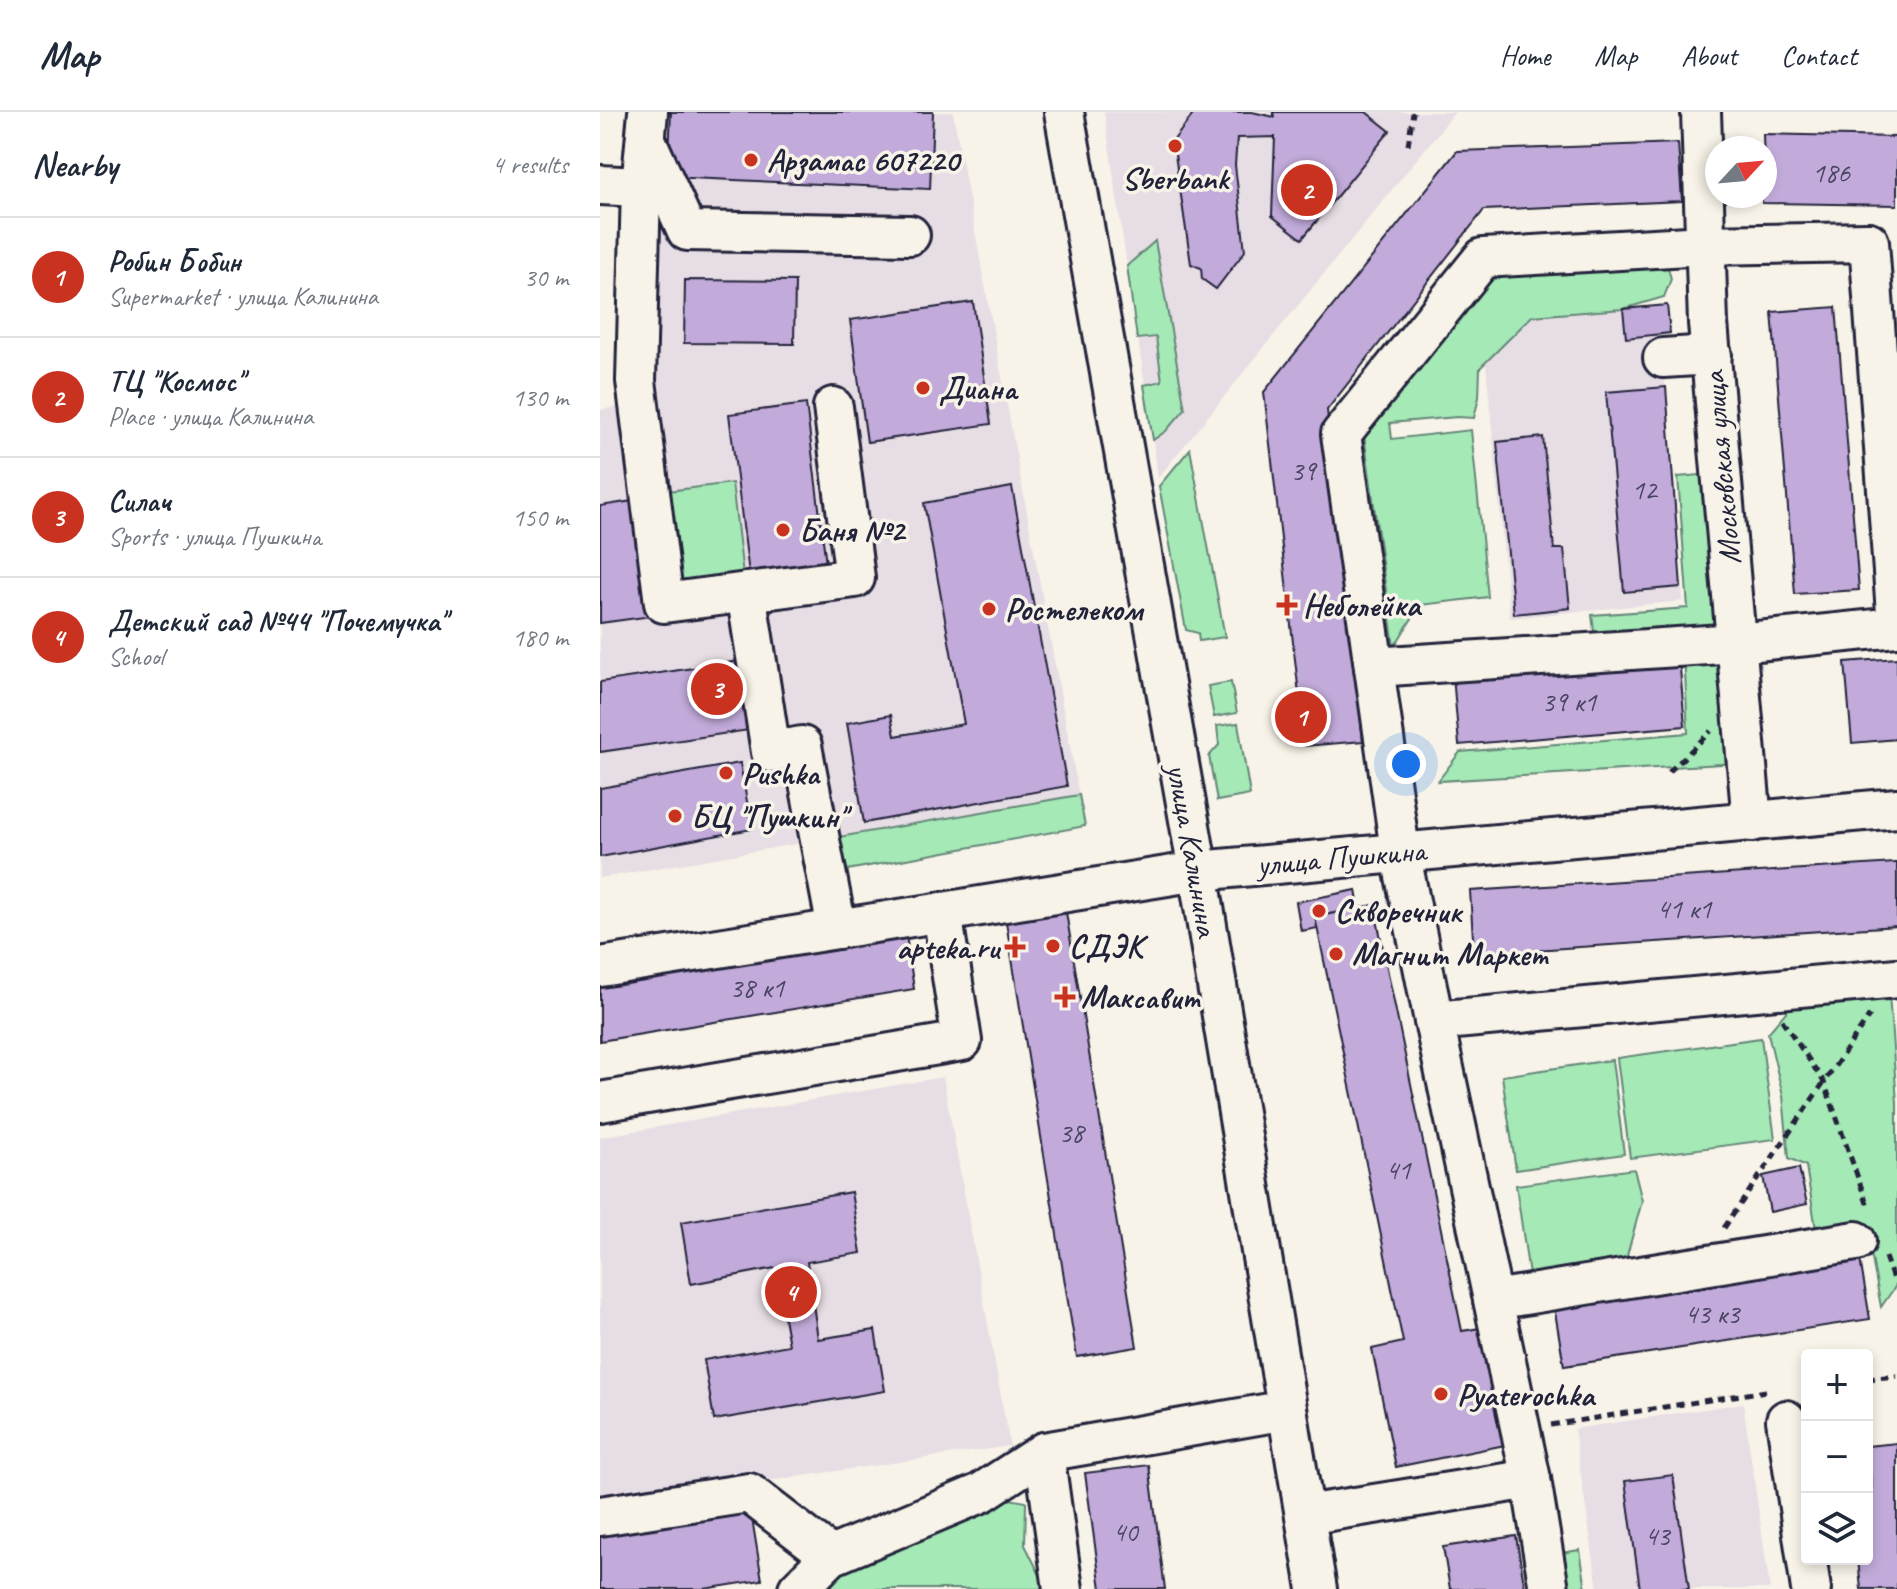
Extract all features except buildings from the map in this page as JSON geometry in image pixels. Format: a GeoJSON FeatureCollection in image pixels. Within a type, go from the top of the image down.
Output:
{"type":"FeatureCollection","features":[{"type":"Feature","properties":{"kind":"street","name":"улица Калинина"},"geometry":{"type":"LineString","coordinates":[[1064,112],[1198,871],[1317,1589]]}},
{"type":"Feature","properties":{"kind":"street","name":"Московская улица"},"geometry":{"type":"LineString","coordinates":[[1701,112],[1712,355],[1752,822]]}},
{"type":"Feature","properties":{"kind":"street"},"geometry":{"type":"LineString","coordinates":[[647,126],[641,187],[636,381],[664,603],[855,578],[833,407]]}},
{"type":"Feature","properties":{"kind":"street"},"geometry":{"type":"LineString","coordinates":[[647,126],[687,231],[910,235]]}},
{"type":"Feature","properties":{"kind":"street"},"geometry":{"type":"LineString","coordinates":[[600,185],[641,187]]}},
{"type":"Feature","properties":{"kind":"street"},"geometry":{"type":"LineString","coordinates":[[1374,667],[1737,643],[1896,627],[1883,242],[1705,245],[1483,258],[1341,434],[1400,851],[1522,1430],[1549,1589]]}},
{"type":"Feature","properties":{"kind":"street"},"geometry":{"type":"LineString","coordinates":[[1663,358],[1712,355]]}},
{"type":"Feature","properties":{"kind":"street"},"geometry":{"type":"LineString","coordinates":[[746,592],[771,752],[802,746],[837,929]]}},
{"type":"Feature","properties":{"kind":"street","name":"улица Пушкина"},"geometry":{"type":"LineString","coordinates":[[600,967],[1198,871],[1897,808]]}},
{"type":"Feature","properties":{"kind":"street"},"geometry":{"type":"LineString","coordinates":[[600,1102],[962,1041],[942,912]]}},
{"type":"Feature","properties":{"kind":"street"},"geometry":{"type":"LineString","coordinates":[[1434,1021],[1896,978]]}},
{"type":"Feature","properties":{"kind":"street"},"geometry":{"type":"LineString","coordinates":[[1493,1300],[1870,1235]]}},
{"type":"Feature","properties":{"kind":"street"},"geometry":{"type":"LineString","coordinates":[[1777,1406],[1811,1589]]}},
{"type":"Feature","properties":{"kind":"street"},"geometry":{"type":"LineString","coordinates":[[798,1589],[831,1556],[981,1493],[1044,1452],[1287,1410]]}},
{"type":"Feature","properties":{"kind":"street"},"geometry":{"type":"LineString","coordinates":[[1044,1452],[1063,1589]]}},
{"type":"Feature","properties":{"kind":"street"},"geometry":{"type":"LineString","coordinates":[[1305,1515],[1531,1479]]}},
{"type":"Feature","properties":{"kind":"street"},"geometry":{"type":"LineString","coordinates":[[600,1516],[749,1493],[831,1556]]}},
{"type":"Feature","properties":{"kind":"path"},"geometry":{"type":"LineString","coordinates":[[1408,145],[1413,112]]}},
{"type":"Feature","properties":{"kind":"path"},"geometry":{"type":"LineString","coordinates":[[1669,772],[1741,701]]}},
{"type":"Feature","properties":{"kind":"path"},"geometry":{"type":"LineString","coordinates":[[1697,1267],[1896,978]]}},
{"type":"Feature","properties":{"kind":"path"},"geometry":{"type":"LineString","coordinates":[[1742,992],[1778,1015],[1824,1082],[1870,1235],[1897,1283]]}},
{"type":"Feature","properties":{"kind":"path"},"geometry":{"type":"LineString","coordinates":[[1873,1378],[1897,1376]]}},
{"type":"Feature","properties":{"kind":"path"},"geometry":{"type":"LineString","coordinates":[[1522,1430],[1777,1406]]}},
{"type":"Feature","properties":{"kind":"shaded area"},"geometry":{"type":"Polygon","coordinates":[[[662,112],[953,112],[1079,795],[600,878],[600,410],[652,401],[662,112]]]}},
{"type":"Feature","properties":{"kind":"shaded area"},"geometry":{"type":"Polygon","coordinates":[[[1104,112],[1455,112],[1158,478],[1153,440],[1104,112]]]}},
{"type":"Feature","properties":{"kind":"shaded area"},"geometry":{"type":"Polygon","coordinates":[[[1623,309],[1626,338],[1661,334],[1683,601],[1510,618],[1486,364],[1533,315],[1623,309]]]}},
{"type":"Feature","properties":{"kind":"shaded area"},"geometry":{"type":"Polygon","coordinates":[[[943,1077],[1010,1446],[600,1505],[600,1137],[943,1077]]]}},
{"type":"Feature","properties":{"kind":"shaded area"},"geometry":{"type":"Polygon","coordinates":[[[1743,1403],[1770,1589],[1598,1589],[1574,1429],[1743,1403]]]}},
{"type":"Feature","properties":{"kind":"green space"},"geometry":{"type":"Polygon","coordinates":[[[1155,241],[1185,409],[1166,431],[1153,440],[1144,385],[1162,381],[1156,337],[1137,339],[1127,266],[1155,241]]]}},
{"type":"Feature","properties":{"kind":"green space"},"geometry":{"type":"Polygon","coordinates":[[[1667,264],[1671,279],[1664,297],[1623,309],[1532,316],[1480,368],[1479,397],[1474,418],[1390,423],[1392,439],[1471,430],[1488,597],[1411,606],[1414,615],[1394,647],[1363,428],[1492,272],[1667,264]]]}},
{"type":"Feature","properties":{"kind":"green space"},"geometry":{"type":"Polygon","coordinates":[[[1190,449],[1225,637],[1199,641],[1198,633],[1186,630],[1159,486],[1190,449]]]}},
{"type":"Feature","properties":{"kind":"green space"},"geometry":{"type":"Polygon","coordinates":[[[1712,474],[1724,630],[1595,639],[1592,615],[1688,608],[1678,477],[1712,474]]]}},
{"type":"Feature","properties":{"kind":"green space"},"geometry":{"type":"Polygon","coordinates":[[[732,483],[744,583],[670,593],[668,491],[732,483]]]}},
{"type":"Feature","properties":{"kind":"green space"},"geometry":{"type":"Polygon","coordinates":[[[1729,649],[1738,763],[1438,781],[1460,752],[1688,733],[1684,653],[1729,649]]]}},
{"type":"Feature","properties":{"kind":"green space"},"geometry":{"type":"Polygon","coordinates":[[[1231,682],[1237,713],[1214,717],[1208,686],[1231,682]]]}},
{"type":"Feature","properties":{"kind":"green space"},"geometry":{"type":"Polygon","coordinates":[[[1238,723],[1250,795],[1217,801],[1209,756],[1219,745],[1217,726],[1238,723]]]}},
{"type":"Feature","properties":{"kind":"green space"},"geometry":{"type":"Polygon","coordinates":[[[1079,795],[1085,826],[847,870],[839,837],[1079,795]]]}},
{"type":"Feature","properties":{"kind":"green space"},"geometry":{"type":"Polygon","coordinates":[[[1889,994],[1897,1103],[1897,1284],[1881,1307],[1868,1237],[1816,1229],[1806,1166],[1789,1158],[1783,1096],[1768,1033],[1791,1006],[1889,994]]]}},
{"type":"Feature","properties":{"kind":"green space"},"geometry":{"type":"Polygon","coordinates":[[[1761,1038],[1775,1139],[1630,1158],[1617,1058],[1761,1038]]]}},
{"type":"Feature","properties":{"kind":"green space"},"geometry":{"type":"Polygon","coordinates":[[[1612,1060],[1624,1154],[1516,1170],[1502,1076],[1612,1060]]]}},
{"type":"Feature","properties":{"kind":"green space"},"geometry":{"type":"Polygon","coordinates":[[[1634,1169],[1642,1201],[1623,1270],[1530,1282],[1516,1185],[1634,1169]]]}},
{"type":"Feature","properties":{"kind":"green space"},"geometry":{"type":"Polygon","coordinates":[[[998,1497],[1026,1502],[1025,1545],[1047,1589],[831,1589],[837,1569],[998,1497]]]}},
{"type":"Feature","properties":{"kind":"green space"},"geometry":{"type":"Polygon","coordinates":[[[1580,1550],[1586,1589],[1554,1589],[1549,1555],[1580,1550]]]}},
{"type":"Feature","properties":{"kind":"place","name":"Sberbank"},"geometry":{"type":"Point","coordinates":[1175,146]}},
{"type":"Feature","properties":{"kind":"place","name":"Арзамас 607220"},"geometry":{"type":"Point","coordinates":[751,160]}},
{"type":"Feature","properties":{"kind":"place","name":"ТЦ \"Космос\""},"geometry":{"type":"Point","coordinates":[1307,190]}},
{"type":"Feature","properties":{"kind":"place","name":"Диана"},"geometry":{"type":"Point","coordinates":[923,388]}},
{"type":"Feature","properties":{"kind":"place","name":"Баня №2"},"geometry":{"type":"Point","coordinates":[783,530]}},
{"type":"Feature","properties":{"kind":"place","name":"Неболейка"},"geometry":{"type":"Point","coordinates":[1287,605]}},
{"type":"Feature","properties":{"kind":"place","name":"Ростелеком"},"geometry":{"type":"Point","coordinates":[989,609]}},
{"type":"Feature","properties":{"kind":"place","name":"Силач"},"geometry":{"type":"Point","coordinates":[717,689]}},
{"type":"Feature","properties":{"kind":"place","name":"Робин Бобин"},"geometry":{"type":"Point","coordinates":[1301,717]}},
{"type":"Feature","properties":{"kind":"place","name":"Pushka"},"geometry":{"type":"Point","coordinates":[726,773]}},
{"type":"Feature","properties":{"kind":"place","name":"БЦ \"Пушкин\""},"geometry":{"type":"Point","coordinates":[675,816]}},
{"type":"Feature","properties":{"kind":"place","name":"Скворечник"},"geometry":{"type":"Point","coordinates":[1319,911]}},
{"type":"Feature","properties":{"kind":"place","name":"СДЭК"},"geometry":{"type":"Point","coordinates":[1053,946]}},
{"type":"Feature","properties":{"kind":"place","name":"apteka.ru"},"geometry":{"type":"Point","coordinates":[1015,947]}},
{"type":"Feature","properties":{"kind":"place","name":"Магнит Маркет"},"geometry":{"type":"Point","coordinates":[1336,954]}},
{"type":"Feature","properties":{"kind":"place","name":"Максавит"},"geometry":{"type":"Point","coordinates":[1065,997]}},
{"type":"Feature","properties":{"kind":"place","name":"Детский сад №44 \"Почемучка\""},"geometry":{"type":"Point","coordinates":[791,1292]}},
{"type":"Feature","properties":{"kind":"place","name":"Pyaterochka"},"geometry":{"type":"Point","coordinates":[1441,1394]}}]}
